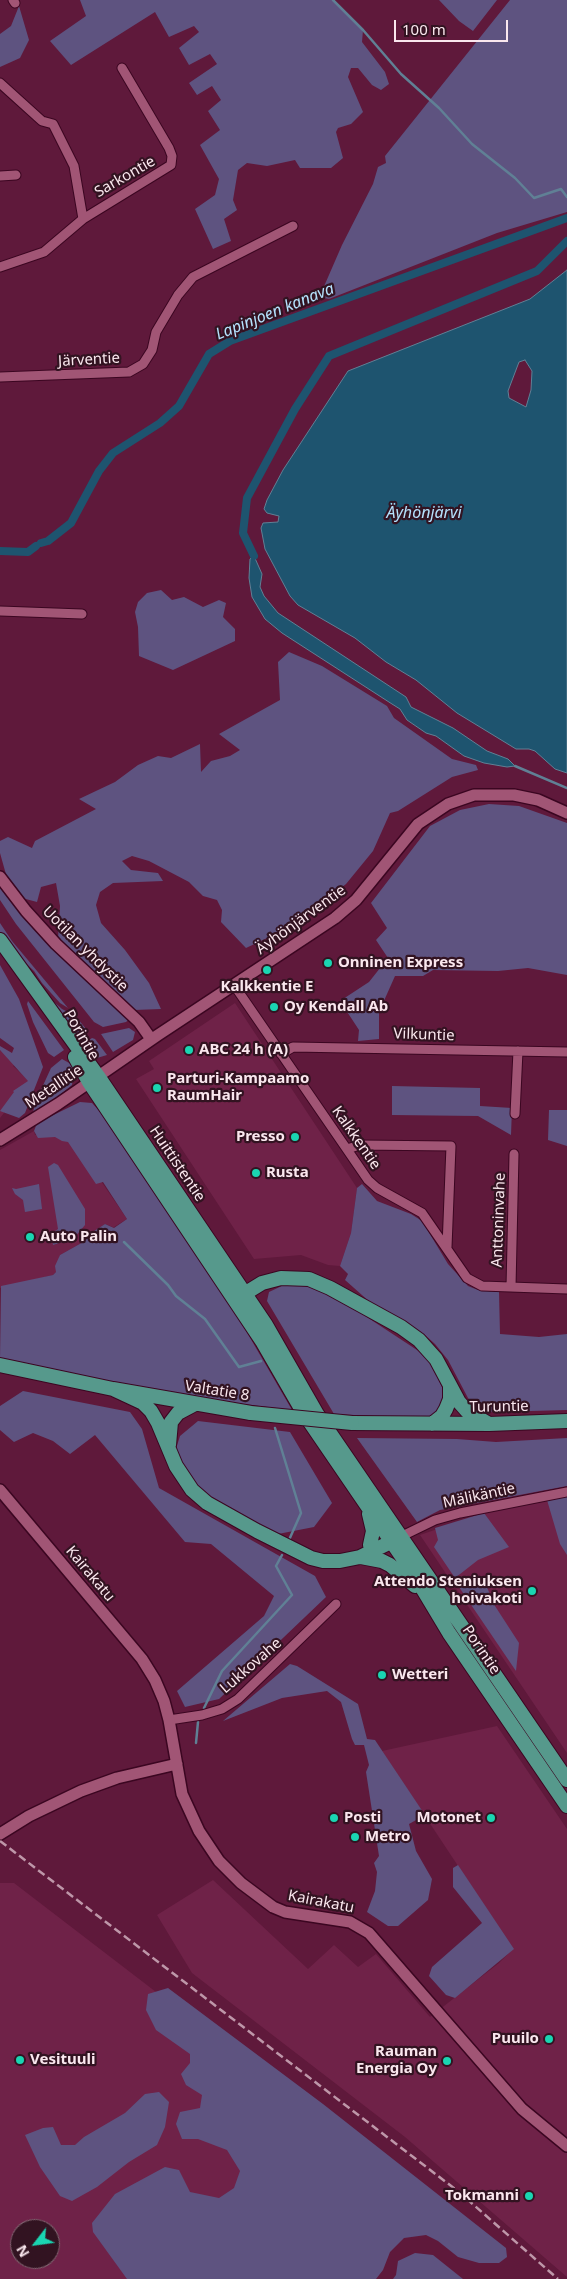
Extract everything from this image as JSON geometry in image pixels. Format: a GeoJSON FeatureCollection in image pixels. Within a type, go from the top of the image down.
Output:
{"type":"FeatureCollection","features":[{"type":"Feature","properties":{"kind":"highway","name":"Huittistentie"},"geometry":{"type":"LineString","coordinates":[[0,940],[45,1004],[240,1296],[274,1360],[310,1413]]}},
{"type":"Feature","properties":{"kind":"highway"},"geometry":{"type":"LineString","coordinates":[[240,1296],[262,1283],[281,1278],[296,1277],[319,1282],[401,1327],[419,1340],[436,1359],[459,1402],[467,1411],[488,1424]]}},
{"type":"Feature","properties":{"kind":"highway","name":"Valtatie 8"},"geometry":{"type":"LineString","coordinates":[[0,1366],[113,1389],[251,1413],[352,1423],[432,1424]]}},
{"type":"Feature","properties":{"kind":"highway"},"geometry":{"type":"LineString","coordinates":[[432,1424],[442,1416],[446,1409],[450,1399],[450,1385]]}},
{"type":"Feature","properties":{"kind":"highway"},"geometry":{"type":"LineString","coordinates":[[113,1389],[143,1403],[158,1423],[181,1476],[199,1496],[257,1531],[311,1558],[323,1561],[340,1561],[360,1557],[393,1539]]}},
{"type":"Feature","properties":{"kind":"highway"},"geometry":{"type":"LineString","coordinates":[[169,1446],[171,1422],[178,1413],[195,1404]]}},
{"type":"Feature","properties":{"kind":"highway","name":"Porintie"},"geometry":{"type":"LineString","coordinates":[[310,1413],[368,1508],[393,1539],[431,1604],[567,1806]]}},
{"type":"Feature","properties":{"kind":"highway","name":"Porintie"},"geometry":{"type":"LineString","coordinates":[[310,1413],[393,1539],[567,1780]]}},
{"type":"Feature","properties":{"kind":"highway","name":"Turuntie"},"geometry":{"type":"LineString","coordinates":[[432,1424],[567,1421]]}},
{"type":"Feature","properties":{"kind":"highway"},"geometry":{"type":"LineString","coordinates":[[368,1508],[373,1531],[370,1545]]}},
{"type":"Feature","properties":{"kind":"highway"},"geometry":{"type":"LineString","coordinates":[[296,1550],[332,1554],[357,1550],[393,1539]]}},
{"type":"Feature","properties":{"kind":"highway"},"geometry":{"type":"LineString","coordinates":[[360,1557],[382,1561],[390,1565],[410,1580],[431,1604]]}},
{"type":"Feature","properties":{"kind":"main road","name":"Äyhönjärventie"},"geometry":{"type":"LineString","coordinates":[[94,1079],[151,1039],[335,918],[356,900],[418,824],[448,804],[474,796],[514,795],[538,800],[567,813]]}},
{"type":"Feature","properties":{"kind":"main road","name":"Uotilan yhdystie"},"geometry":{"type":"LineString","coordinates":[[0,877],[32,918],[138,1022],[151,1039]]}},
{"type":"Feature","properties":{"kind":"main road","name":"Metallitie"},"geometry":{"type":"LineString","coordinates":[[0,1140],[94,1079]]}},
{"type":"Feature","properties":{"kind":"main road","name":"Kairakatu"},"geometry":{"type":"LineString","coordinates":[[0,1490],[142,1659],[158,1687],[169,1720],[182,1794],[199,1830],[219,1861],[236,1878],[273,1907],[285,1912],[350,1922],[369,1932],[522,2109],[567,2146]]}},
{"type":"Feature","properties":{"kind":"main road"},"geometry":{"type":"LineString","coordinates":[[0,1834],[29,1816],[81,1791],[117,1778],[177,1764]]}},
{"type":"Feature","properties":{"kind":"street","name":"Sarkontie"},"geometry":{"type":"LineString","coordinates":[[0,267],[44,252],[83,219],[171,165],[172,156],[169,148],[122,68]]}},
{"type":"Feature","properties":{"kind":"street"},"geometry":{"type":"LineString","coordinates":[[0,83],[42,121],[53,124],[74,166],[83,219]]}},
{"type":"Feature","properties":{"kind":"street"},"geometry":{"type":"LineString","coordinates":[[0,176],[16,175]]}},
{"type":"Feature","properties":{"kind":"street","name":"Järventie"},"geometry":{"type":"LineString","coordinates":[[0,377],[129,372],[143,364],[152,350],[156,332],[178,295],[194,277],[293,226]]}},
{"type":"Feature","properties":{"kind":"street"},"geometry":{"type":"LineString","coordinates":[[0,611],[82,614]]}},
{"type":"Feature","properties":{"kind":"street","name":"Kalkkentie"},"geometry":{"type":"LineString","coordinates":[[234,985],[368,1180],[376,1188],[422,1213],[467,1278],[482,1286],[567,1289]]}},
{"type":"Feature","properties":{"kind":"street","name":"Vilkuntie"},"geometry":{"type":"LineString","coordinates":[[281,1054],[293,1047],[567,1052]]}},
{"type":"Feature","properties":{"kind":"street"},"geometry":{"type":"LineString","coordinates":[[516,1114],[518,1051]]}},
{"type":"Feature","properties":{"kind":"street"},"geometry":{"type":"LineString","coordinates":[[347,1149],[369,1145],[451,1146],[447,1247]]}},
{"type":"Feature","properties":{"kind":"street","name":"Anttoninvahe"},"geometry":{"type":"LineString","coordinates":[[511,1287],[514,1154]]}},
{"type":"Feature","properties":{"kind":"street","name":"Mälikäntie"},"geometry":{"type":"LineString","coordinates":[[393,1539],[435,1520],[460,1513],[567,1492]]}},
{"type":"Feature","properties":{"kind":"street","name":"Lukkovahe"},"geometry":{"type":"LineString","coordinates":[[169,1720],[202,1715],[222,1709],[238,1699],[336,1604]]}},
{"type":"Feature","properties":{"kind":"shaded area"},"geometry":{"type":"Polygon","coordinates":[[[80,0],[333,0],[363,30],[362,42],[385,72],[389,84],[381,90],[372,85],[358,68],[351,68],[348,77],[363,112],[351,124],[338,128],[336,132],[343,158],[331,168],[300,168],[295,160],[267,166],[247,163],[238,170],[233,200],[237,210],[224,219],[231,241],[213,249],[195,209],[215,195],[219,179],[200,145],[220,130],[208,111],[221,100],[212,86],[197,95],[189,83],[217,64],[210,54],[189,65],[179,48],[199,32],[194,26],[169,37],[155,12],[71,65],[50,41],[86,16],[80,0]]]}},
{"type":"Feature","properties":{"kind":"shaded area"},"geometry":{"type":"Polygon","coordinates":[[[439,0],[497,0],[473,31],[459,21],[439,0]]]}},
{"type":"Feature","properties":{"kind":"shaded area"},"geometry":{"type":"Polygon","coordinates":[[[510,0],[567,0],[567,212],[497,233],[329,299],[324,298],[322,291],[342,245],[373,184],[378,167],[386,163],[385,156],[510,0]]]}},
{"type":"Feature","properties":{"kind":"shaded area"},"geometry":{"type":"Polygon","coordinates":[[[19,6],[29,40],[20,58],[0,67],[0,34],[11,26],[19,6]]]}},
{"type":"Feature","properties":{"kind":"shaded area"},"geometry":{"type":"Polygon","coordinates":[[[161,590],[172,600],[184,597],[203,607],[219,600],[226,603],[223,617],[235,629],[235,641],[173,670],[139,656],[138,627],[135,612],[138,602],[147,593],[161,590]]]}},
{"type":"Feature","properties":{"kind":"shaded area"},"geometry":{"type":"Polygon","coordinates":[[[289,652],[322,666],[387,706],[394,718],[452,759],[476,765],[478,770],[452,777],[398,811],[390,813],[373,851],[346,884],[314,909],[265,939],[246,948],[221,922],[222,910],[217,900],[203,896],[189,882],[149,861],[132,856],[122,861],[131,870],[158,873],[163,881],[113,883],[100,892],[96,905],[101,923],[125,950],[149,983],[161,1009],[134,1010],[58,939],[60,906],[56,883],[41,887],[37,902],[22,898],[7,878],[0,853],[0,841],[8,837],[32,848],[35,841],[96,809],[79,799],[115,782],[138,765],[158,756],[171,758],[200,744],[201,772],[211,761],[230,756],[240,750],[219,734],[280,700],[278,662],[289,652]]]}},
{"type":"Feature","properties":{"kind":"shaded area"},"geometry":{"type":"Polygon","coordinates":[[[489,804],[519,806],[567,823],[567,975],[528,968],[498,971],[433,970],[423,976],[395,976],[379,1012],[379,1039],[358,1041],[359,1030],[340,1001],[369,982],[388,958],[376,940],[387,928],[371,903],[430,826],[460,810],[489,804]]]}},
{"type":"Feature","properties":{"kind":"shaded area"},"geometry":{"type":"Polygon","coordinates":[[[0,884],[129,1019],[126,1022],[103,1027],[94,1022],[16,924],[0,900],[0,884]]]}},
{"type":"Feature","properties":{"kind":"shaded area"},"geometry":{"type":"Polygon","coordinates":[[[0,923],[12,941],[68,1008],[60,1003],[34,971],[10,948],[0,934],[0,923]]]}},
{"type":"Feature","properties":{"kind":"shaded area"},"geometry":{"type":"Polygon","coordinates":[[[0,965],[19,999],[43,1067],[25,1113],[19,1118],[0,1111],[13,1091],[28,1081],[0,1050],[0,1046],[12,1053],[14,1048],[0,1038],[0,965]]]}},
{"type":"Feature","properties":{"kind":"shaded area"},"geometry":{"type":"Polygon","coordinates":[[[44,993],[62,1009],[78,1019],[86,1029],[85,1036],[77,1041],[44,993]]]}},
{"type":"Feature","properties":{"kind":"shaded area"},"geometry":{"type":"Polygon","coordinates":[[[28,1001],[64,1050],[54,1057],[48,1053],[33,1022],[27,1004],[28,1001]]]}},
{"type":"Feature","properties":{"kind":"shaded area"},"geometry":{"type":"Polygon","coordinates":[[[235,1003],[357,1188],[351,1233],[340,1266],[328,1265],[301,1255],[254,1259],[136,1079],[154,1069],[149,1061],[235,1003]]]}},
{"type":"Feature","properties":{"kind":"shaded area"},"geometry":{"type":"Polygon","coordinates":[[[129,1028],[135,1032],[133,1040],[113,1052],[101,1034],[129,1028]]]}},
{"type":"Feature","properties":{"kind":"shaded area"},"geometry":{"type":"Polygon","coordinates":[[[92,1038],[95,1039],[107,1055],[97,1058],[91,1056],[81,1046],[92,1038]]]}},
{"type":"Feature","properties":{"kind":"shaded area"},"geometry":{"type":"Polygon","coordinates":[[[0,1050],[29,1081],[0,1118],[0,1050]]]}},
{"type":"Feature","properties":{"kind":"shaded area"},"geometry":{"type":"Polygon","coordinates":[[[62,1059],[71,1064],[74,1070],[72,1085],[40,1111],[33,1113],[35,1103],[51,1068],[62,1059]]]}},
{"type":"Feature","properties":{"kind":"shaded area"},"geometry":{"type":"Polygon","coordinates":[[[392,1086],[480,1088],[480,1106],[512,1108],[511,1135],[478,1116],[392,1115],[392,1086]]]}},
{"type":"Feature","properties":{"kind":"shaded area"},"geometry":{"type":"Polygon","coordinates":[[[80,1102],[92,1103],[103,1115],[238,1317],[292,1410],[195,1398],[86,1379],[0,1359],[1,1286],[53,1275],[56,1272],[55,1266],[60,1255],[85,1241],[91,1233],[105,1224],[114,1228],[127,1219],[103,1182],[96,1184],[68,1142],[55,1137],[38,1138],[34,1131],[37,1123],[80,1102]]]}},
{"type":"Feature","properties":{"kind":"shaded area"},"geometry":{"type":"Polygon","coordinates":[[[549,1110],[567,1110],[567,1146],[548,1140],[549,1110]]]}},
{"type":"Feature","properties":{"kind":"shaded area"},"geometry":{"type":"Polygon","coordinates":[[[66,1130],[127,1219],[115,1228],[105,1224],[91,1233],[85,1241],[60,1255],[56,1272],[53,1275],[0,1288],[0,1150],[34,1131],[35,1135],[66,1130]]]}},
{"type":"Feature","properties":{"kind":"shaded area"},"geometry":{"type":"Polygon","coordinates":[[[54,1163],[58,1165],[85,1209],[85,1225],[74,1238],[53,1245],[51,1234],[58,1229],[48,1167],[54,1163]]]}},
{"type":"Feature","properties":{"kind":"shaded area"},"geometry":{"type":"Polygon","coordinates":[[[39,1184],[42,1209],[25,1212],[23,1200],[15,1194],[12,1188],[16,1189],[39,1184]]]}},
{"type":"Feature","properties":{"kind":"shaded area"},"geometry":{"type":"Polygon","coordinates":[[[362,1184],[377,1201],[411,1214],[422,1221],[448,1264],[468,1286],[478,1290],[499,1292],[500,1334],[539,1337],[567,1334],[567,1410],[485,1411],[468,1398],[448,1360],[435,1344],[425,1335],[371,1303],[345,1280],[348,1274],[340,1266],[351,1233],[357,1188],[362,1184]]]}},
{"type":"Feature","properties":{"kind":"shaded area"},"geometry":{"type":"Polygon","coordinates":[[[286,1284],[314,1287],[347,1304],[417,1350],[430,1362],[442,1387],[442,1406],[436,1414],[426,1418],[414,1418],[334,1414],[267,1301],[269,1292],[286,1284]]]}},
{"type":"Feature","properties":{"kind":"shaded area"},"geometry":{"type":"Polygon","coordinates":[[[23,1391],[130,1412],[142,1429],[159,1488],[315,1576],[326,1597],[219,1699],[185,1707],[177,1691],[264,1616],[274,1596],[211,1544],[185,1542],[95,1435],[70,1454],[53,1441],[33,1433],[14,1442],[0,1430],[0,1406],[23,1391]]]}},
{"type":"Feature","properties":{"kind":"shaded area"},"geometry":{"type":"Polygon","coordinates":[[[198,1421],[290,1432],[332,1503],[314,1527],[278,1534],[259,1526],[200,1492],[175,1452],[180,1436],[198,1421]]]}},
{"type":"Feature","properties":{"kind":"shaded area"},"geometry":{"type":"Polygon","coordinates":[[[357,1438],[457,1439],[496,1442],[567,1438],[567,1486],[440,1510],[417,1522],[357,1438]]]}},
{"type":"Feature","properties":{"kind":"shaded area"},"geometry":{"type":"Polygon","coordinates":[[[567,1495],[567,1753],[420,1535],[484,1513],[567,1495]]]}},
{"type":"Feature","properties":{"kind":"shaded area"},"geometry":{"type":"Polygon","coordinates":[[[567,1496],[567,1555],[560,1544],[547,1500],[567,1496]]]}},
{"type":"Feature","properties":{"kind":"shaded area"},"geometry":{"type":"Polygon","coordinates":[[[484,1513],[509,1547],[478,1560],[455,1578],[434,1547],[438,1540],[435,1528],[484,1513]]]}},
{"type":"Feature","properties":{"kind":"shaded area"},"geometry":{"type":"Polygon","coordinates":[[[486,1585],[495,1606],[519,1643],[516,1671],[459,1587],[486,1585]]]}},
{"type":"Feature","properties":{"kind":"shaded area"},"geometry":{"type":"Polygon","coordinates":[[[290,1664],[297,1666],[358,1704],[367,1739],[375,1740],[425,1815],[409,1824],[416,1851],[432,1879],[428,1900],[398,1926],[388,1926],[367,1912],[375,1891],[377,1872],[374,1863],[379,1856],[366,1772],[369,1765],[364,1745],[355,1745],[352,1739],[341,1702],[327,1691],[282,1698],[223,1721],[290,1664]]]}},
{"type":"Feature","properties":{"kind":"shaded area"},"geometry":{"type":"Polygon","coordinates":[[[497,1726],[567,1829],[567,2277],[405,2137],[192,1973],[157,1915],[213,1880],[308,1969],[334,1945],[358,1967],[376,1954],[430,2017],[499,1963],[513,1949],[382,1751],[497,1726]]]}},
{"type":"Feature","properties":{"kind":"shaded area"},"geometry":{"type":"Polygon","coordinates":[[[458,1865],[514,1949],[455,1998],[446,1995],[429,1976],[432,1967],[482,1923],[453,1887],[453,1868],[458,1865]]]}},
{"type":"Feature","properties":{"kind":"shaded area"},"geometry":{"type":"Polygon","coordinates":[[[0,1883],[14,1883],[375,2160],[185,2279],[0,2279],[0,1883]]]}},
{"type":"Feature","properties":{"kind":"shaded area"},"geometry":{"type":"Polygon","coordinates":[[[168,1988],[323,2104],[506,2248],[507,2257],[499,2263],[479,2263],[458,2257],[438,2241],[426,2235],[404,2238],[390,2252],[383,2270],[376,2279],[127,2279],[93,2232],[92,2223],[115,2194],[165,2167],[179,2170],[190,2192],[219,2198],[234,2188],[240,2171],[227,2150],[198,2139],[182,2139],[176,2124],[180,2112],[200,2108],[202,2095],[186,2085],[181,2074],[190,2063],[190,2054],[156,2030],[146,2010],[148,1994],[168,1988]]]}},
{"type":"Feature","properties":{"kind":"shaded area"},"geometry":{"type":"Polygon","coordinates":[[[159,2092],[169,2102],[165,2127],[157,2145],[129,2162],[97,2187],[72,2201],[60,2196],[40,2167],[25,2135],[43,2128],[53,2127],[61,2145],[75,2145],[84,2137],[125,2113],[145,2094],[159,2092]]]}},
{"type":"Feature","properties":{"kind":"shaded area"},"geometry":{"type":"Polygon","coordinates":[[[415,2253],[433,2255],[463,2279],[393,2279],[396,2275],[398,2261],[415,2253]]]}},
{"type":"Feature","properties":{"kind":"water","name":"Äyhönjärvi"},"geometry":{"type":"Polygon","coordinates":[[[567,270],[567,773],[555,769],[535,751],[516,749],[457,713],[416,680],[386,662],[355,638],[298,605],[290,596],[265,549],[261,528],[263,523],[278,522],[279,516],[267,513],[264,509],[267,500],[283,470],[348,371],[530,299],[567,270]],[[525,360],[519,362],[508,391],[509,398],[526,407],[531,390],[532,371],[525,360]]]}},
{"type":"Feature","properties":{"kind":"water"},"geometry":{"type":"Polygon","coordinates":[[[254,556],[262,574],[260,587],[264,596],[278,613],[406,697],[411,707],[453,728],[487,751],[508,759],[515,766],[507,767],[484,763],[464,756],[436,736],[426,733],[407,720],[400,709],[282,633],[265,619],[252,597],[249,578],[250,559],[254,556]]]}},
{"type":"Feature","properties":{"kind":"waterway"},"geometry":{"type":"LineString","coordinates":[[333,0],[363,30],[401,74],[439,108],[472,144],[515,178],[534,198],[561,189],[567,197]]}},
{"type":"Feature","properties":{"kind":"waterway","name":"Lapinjoen kanava"},"geometry":{"type":"LineString","coordinates":[[41,543],[48,541],[71,523],[99,471],[113,453],[160,423],[179,406],[209,354],[230,341],[567,218]]}},
{"type":"Feature","properties":{"kind":"waterway"},"geometry":{"type":"LineString","coordinates":[[254,556],[243,533],[247,498],[295,409],[329,356],[537,271],[567,241]]}},
{"type":"Feature","properties":{"kind":"waterway","name":"Lapinjoen kanava"},"geometry":{"type":"LineString","coordinates":[[0,551],[28,552],[36,546]]}},
{"type":"Feature","properties":{"kind":"waterway"},"geometry":{"type":"LineString","coordinates":[[515,766],[567,788]]}},
{"type":"Feature","properties":{"kind":"waterway"},"geometry":{"type":"LineString","coordinates":[[124,1242],[168,1285],[176,1296],[205,1319],[239,1367],[261,1361]]}},
{"type":"Feature","properties":{"kind":"waterway"},"geometry":{"type":"LineString","coordinates":[[275,1428],[301,1513],[289,1540]]}},
{"type":"Feature","properties":{"kind":"waterway"},"geometry":{"type":"LineString","coordinates":[[204,1708],[222,1671],[292,1595],[276,1566],[282,1555]]}},
{"type":"Feature","properties":{"kind":"waterway"},"geometry":{"type":"LineString","coordinates":[[196,1743],[198,1722]]}},
{"type":"Feature","properties":{"kind":"railway"},"geometry":{"type":"LineString","coordinates":[[0,1841],[459,2192],[558,2279]]}},
{"type":"Feature","properties":{"kind":"place","name":"Onninen Express"},"geometry":{"type":"Point","coordinates":[328,963]}},
{"type":"Feature","properties":{"kind":"place","name":"Kalkkentie E"},"geometry":{"type":"Point","coordinates":[267,970]}},
{"type":"Feature","properties":{"kind":"place","name":"Oy Kendall Ab"},"geometry":{"type":"Point","coordinates":[274,1007]}},
{"type":"Feature","properties":{"kind":"place","name":"ABC 24 h (A)"},"geometry":{"type":"Point","coordinates":[189,1050]}},
{"type":"Feature","properties":{"kind":"place","name":"Parturi-Kampaamo RaumHair"},"geometry":{"type":"Point","coordinates":[157,1088]}},
{"type":"Feature","properties":{"kind":"place","name":"Presso"},"geometry":{"type":"Point","coordinates":[295,1137]}},
{"type":"Feature","properties":{"kind":"place","name":"Rusta"},"geometry":{"type":"Point","coordinates":[256,1173]}},
{"type":"Feature","properties":{"kind":"place","name":"Auto Palin"},"geometry":{"type":"Point","coordinates":[30,1237]}},
{"type":"Feature","properties":{"kind":"place","name":"Attendo Steniuksen hoivakoti"},"geometry":{"type":"Point","coordinates":[532,1591]}},
{"type":"Feature","properties":{"kind":"place","name":"Wetteri"},"geometry":{"type":"Point","coordinates":[382,1675]}},
{"type":"Feature","properties":{"kind":"place","name":"Posti"},"geometry":{"type":"Point","coordinates":[334,1818]}},
{"type":"Feature","properties":{"kind":"place","name":"Motonet"},"geometry":{"type":"Point","coordinates":[491,1818]}},
{"type":"Feature","properties":{"kind":"place","name":"Metro"},"geometry":{"type":"Point","coordinates":[355,1837]}},
{"type":"Feature","properties":{"kind":"place","name":"Puuilo"},"geometry":{"type":"Point","coordinates":[549,2039]}},
{"type":"Feature","properties":{"kind":"place","name":"Vesituuli"},"geometry":{"type":"Point","coordinates":[20,2060]}},
{"type":"Feature","properties":{"kind":"place","name":"Rauman Energia Oy"},"geometry":{"type":"Point","coordinates":[447,2061]}},
{"type":"Feature","properties":{"kind":"place","name":"Tokmanni"},"geometry":{"type":"Point","coordinates":[529,2196]}}]}
